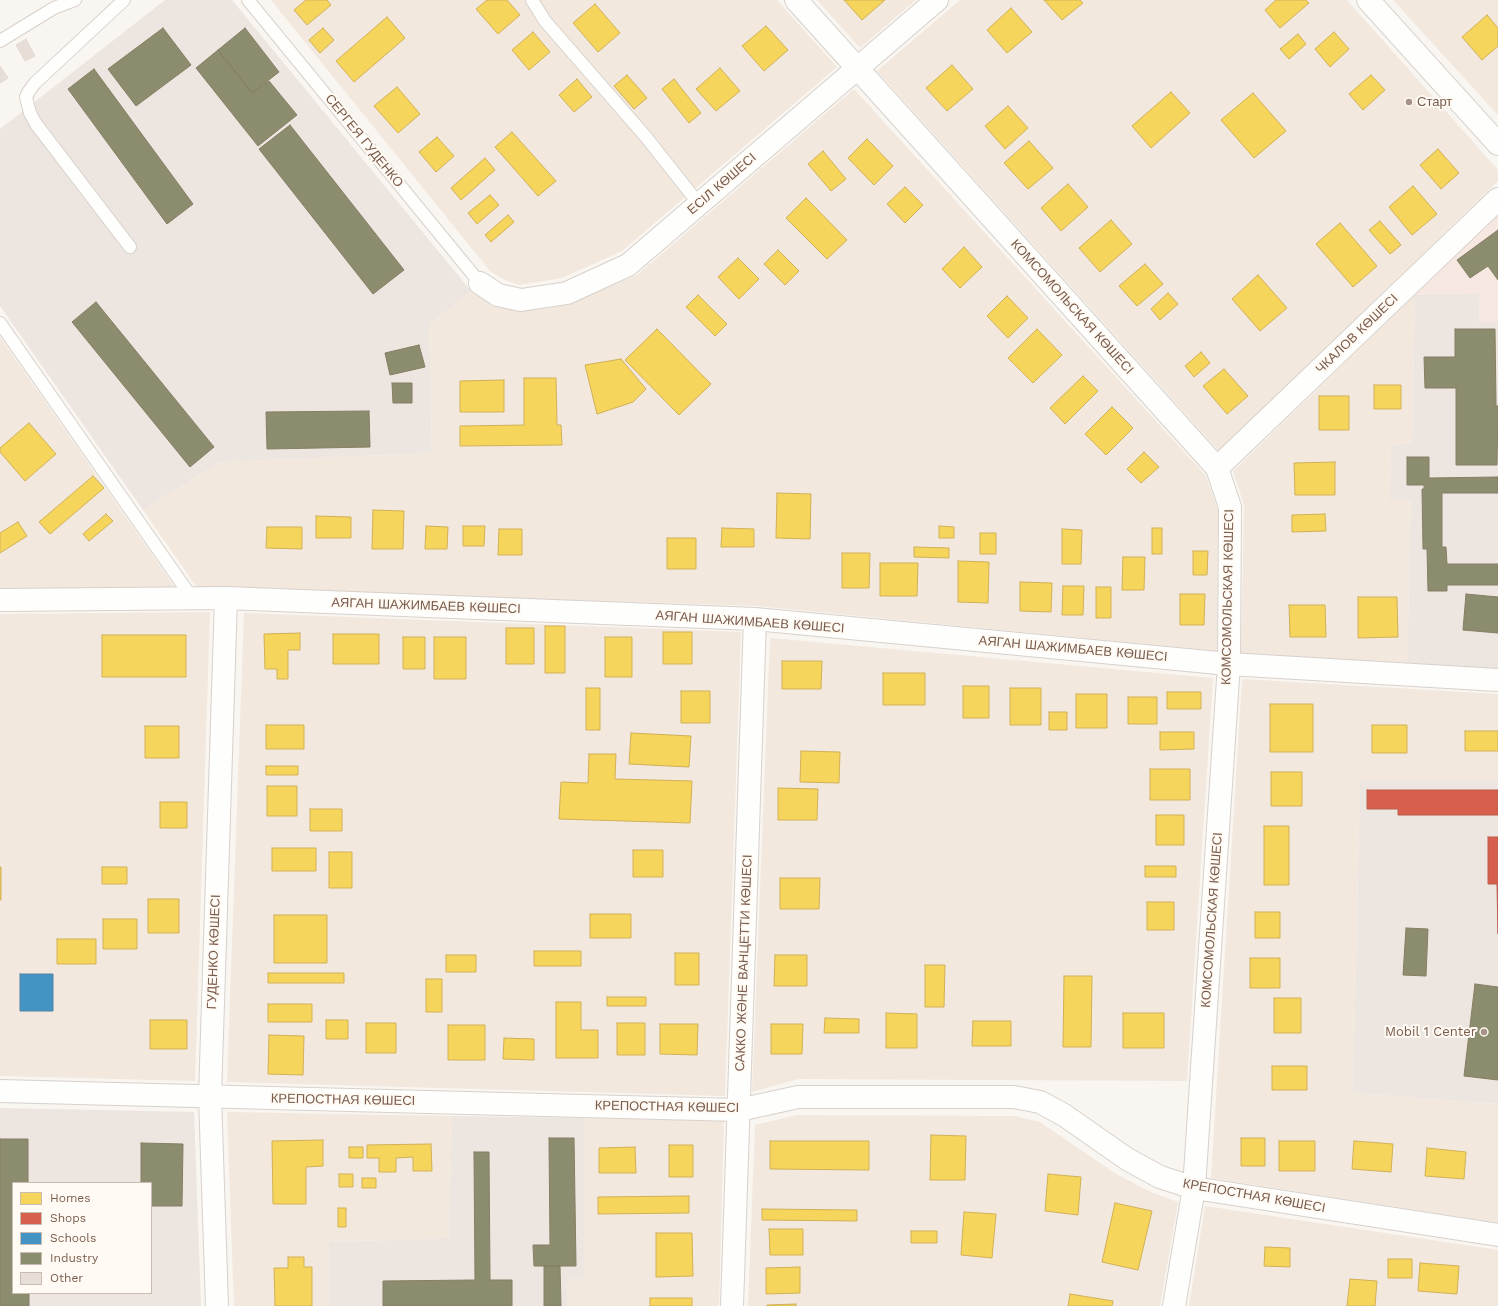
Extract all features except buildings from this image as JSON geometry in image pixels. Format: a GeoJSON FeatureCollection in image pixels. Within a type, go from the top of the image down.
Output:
{"type":"FeatureCollection","features":[{"type":"Feature","properties":{"kind":"street","name":"КОМСОМОЛЬСКАЯ КӨШЕСІ"},"geometry":{"type":"LineString","coordinates":[[796,0],[1217,468],[1230,507],[1229,664],[1194,1188],[1174,1306]]}},
{"type":"Feature","properties":{"kind":"street","name":"ЕСІЛ КӨШЕСІ"},"geometry":{"type":"LineString","coordinates":[[480,283],[498,295],[520,300],[566,293],[628,265],[937,0]]}},
{"type":"Feature","properties":{"kind":"street"},"geometry":{"type":"LineString","coordinates":[[1368,0],[1498,144]]}},
{"type":"Feature","properties":{"kind":"street","name":"ЧКАЛОВ КӨШЕСІ"},"geometry":{"type":"LineString","coordinates":[[1217,468],[1498,199]]}},
{"type":"Feature","properties":{"kind":"street","name":"АЯГАН ШАЖИМБАЕВ КӨШЕСІ"},"geometry":{"type":"LineString","coordinates":[[0,600],[226,598],[755,619],[1229,664],[1498,680]]}},
{"type":"Feature","properties":{"kind":"street","name":"ГУДЕНКО КӨШЕСІ"},"geometry":{"type":"LineString","coordinates":[[217,1306],[210,1096],[226,598]]}},
{"type":"Feature","properties":{"kind":"street","name":"САККО ЖӘНЕ ВАНЦЕТТИ КӨШЕСІ"},"geometry":{"type":"LineString","coordinates":[[732,1306],[755,619]]}},
{"type":"Feature","properties":{"kind":"street","name":"КРЕПОСТНАЯ КӨШЕСІ"},"geometry":{"type":"LineString","coordinates":[[0,1091],[739,1110],[798,1097],[1014,1097],[1040,1102],[1064,1114],[1126,1159],[1160,1177],[1194,1188],[1498,1235]]}},
{"type":"Feature","properties":{"kind":"lane"},"geometry":{"type":"LineString","coordinates":[[0,41],[54,8],[75,0]]}},
{"type":"Feature","properties":{"kind":"lane"},"geometry":{"type":"LineString","coordinates":[[124,0],[35,83],[26,97],[30,113],[36,124],[130,247]]}},
{"type":"Feature","properties":{"kind":"lane","name":"СЕРГЕЯ ГУДЕНКО"},"geometry":{"type":"LineString","coordinates":[[248,0],[480,283]]}},
{"type":"Feature","properties":{"kind":"lane"},"geometry":{"type":"LineString","coordinates":[[532,0],[544,21],[646,137],[699,204]]}},
{"type":"Feature","properties":{"kind":"lane"},"geometry":{"type":"LineString","coordinates":[[0,323],[192,598]]}},
{"type":"Feature","properties":{"kind":"shaded area"},"geometry":{"type":"Polygon","coordinates":[[[165,0],[232,0],[471,291],[429,324],[432,453],[220,462],[143,510],[0,306],[0,129],[165,0]]]}},
{"type":"Feature","properties":{"kind":"shaded area"},"geometry":{"type":"Polygon","coordinates":[[[271,0],[777,0],[837,67],[622,251],[562,278],[519,285],[505,280],[490,271],[271,0]]]}},
{"type":"Feature","properties":{"kind":"shaded area"},"geometry":{"type":"Polygon","coordinates":[[[817,0],[916,0],[860,48],[817,0]]]}},
{"type":"Feature","properties":{"kind":"shaded area"},"geometry":{"type":"Polygon","coordinates":[[[960,0],[1347,0],[1498,170],[1498,181],[1219,451],[877,71],[960,0]]]}},
{"type":"Feature","properties":{"kind":"shaded area"},"geometry":{"type":"Polygon","coordinates":[[[1393,0],[1498,0],[1498,115],[1393,0]]]}},
{"type":"Feature","properties":{"kind":"shaded area"},"geometry":{"type":"Polygon","coordinates":[[[854,89],[1206,476],[1218,510],[1217,651],[757,606],[198,589],[143,510],[220,462],[432,453],[429,324],[471,291],[493,306],[519,311],[543,309],[570,304],[637,275],[854,89]]]}},
{"type":"Feature","properties":{"kind":"shaded area"},"geometry":{"type":"Polygon","coordinates":[[[1498,214],[1498,322],[1479,322],[1480,294],[1415,295],[1498,214]]]}},
{"type":"Feature","properties":{"kind":"shaded area"},"geometry":{"type":"Polygon","coordinates":[[[1480,294],[1479,322],[1498,322],[1498,670],[1407,665],[1411,500],[1390,500],[1391,445],[1412,443],[1415,295],[1480,294]]]}},
{"type":"Feature","properties":{"kind":"shaded area"},"geometry":{"type":"Polygon","coordinates":[[[1415,295],[1412,443],[1391,445],[1390,500],[1411,500],[1407,665],[1241,655],[1244,505],[1233,471],[1415,295]]]}},
{"type":"Feature","properties":{"kind":"shaded area"},"geometry":{"type":"Polygon","coordinates":[[[0,337],[176,589],[0,589],[0,337]]]}},
{"type":"Feature","properties":{"kind":"shaded area"},"geometry":{"type":"Polygon","coordinates":[[[210,612],[195,1081],[0,1076],[0,614],[210,612]]]}},
{"type":"Feature","properties":{"kind":"shaded area"},"geometry":{"type":"Polygon","coordinates":[[[244,613],[741,632],[725,1096],[227,1082],[244,613]]]}},
{"type":"Feature","properties":{"kind":"shaded area"},"geometry":{"type":"Polygon","coordinates":[[[770,638],[1213,678],[1187,1081],[799,1079],[752,1092],[770,638]]]}},
{"type":"Feature","properties":{"kind":"shaded area"},"geometry":{"type":"Polygon","coordinates":[[[1242,679],[1498,694],[1498,780],[1360,780],[1353,1093],[1498,1104],[1498,1223],[1211,1178],[1242,679]]]}},
{"type":"Feature","properties":{"kind":"shaded area"},"geometry":{"type":"Polygon","coordinates":[[[1360,780],[1498,780],[1498,1104],[1353,1093],[1360,780]]]}},
{"type":"Feature","properties":{"kind":"shaded area"},"geometry":{"type":"Polygon","coordinates":[[[0,1108],[194,1112],[201,1306],[0,1306],[0,1108]]]}},
{"type":"Feature","properties":{"kind":"shaded area"},"geometry":{"type":"Polygon","coordinates":[[[227,1112],[452,1116],[449,1238],[329,1242],[329,1306],[234,1306],[227,1112]]]}},
{"type":"Feature","properties":{"kind":"shaded area"},"geometry":{"type":"Polygon","coordinates":[[[797,1115],[1014,1116],[1040,1122],[1116,1174],[1151,1192],[1178,1202],[1160,1306],[748,1306],[755,1125],[797,1115]]]}},
{"type":"Feature","properties":{"kind":"shaded area"},"geometry":{"type":"Polygon","coordinates":[[[452,1116],[584,1118],[584,1279],[567,1279],[567,1306],[329,1306],[329,1242],[449,1238],[452,1116]]]}},
{"type":"Feature","properties":{"kind":"shaded area"},"geometry":{"type":"Polygon","coordinates":[[[584,1118],[724,1121],[719,1306],[567,1306],[567,1279],[584,1278],[584,1118]]]}},
{"type":"Feature","properties":{"kind":"shaded area"},"geometry":{"type":"Polygon","coordinates":[[[1205,1206],[1498,1250],[1498,1306],[1189,1306],[1205,1206]]]}},
{"type":"Feature","properties":{"kind":"place","name":"Старт"},"geometry":{"type":"Point","coordinates":[1409,102]}},
{"type":"Feature","properties":{"kind":"place","name":"Mobil 1 Center"},"geometry":{"type":"Point","coordinates":[1484,1032]}}]}
